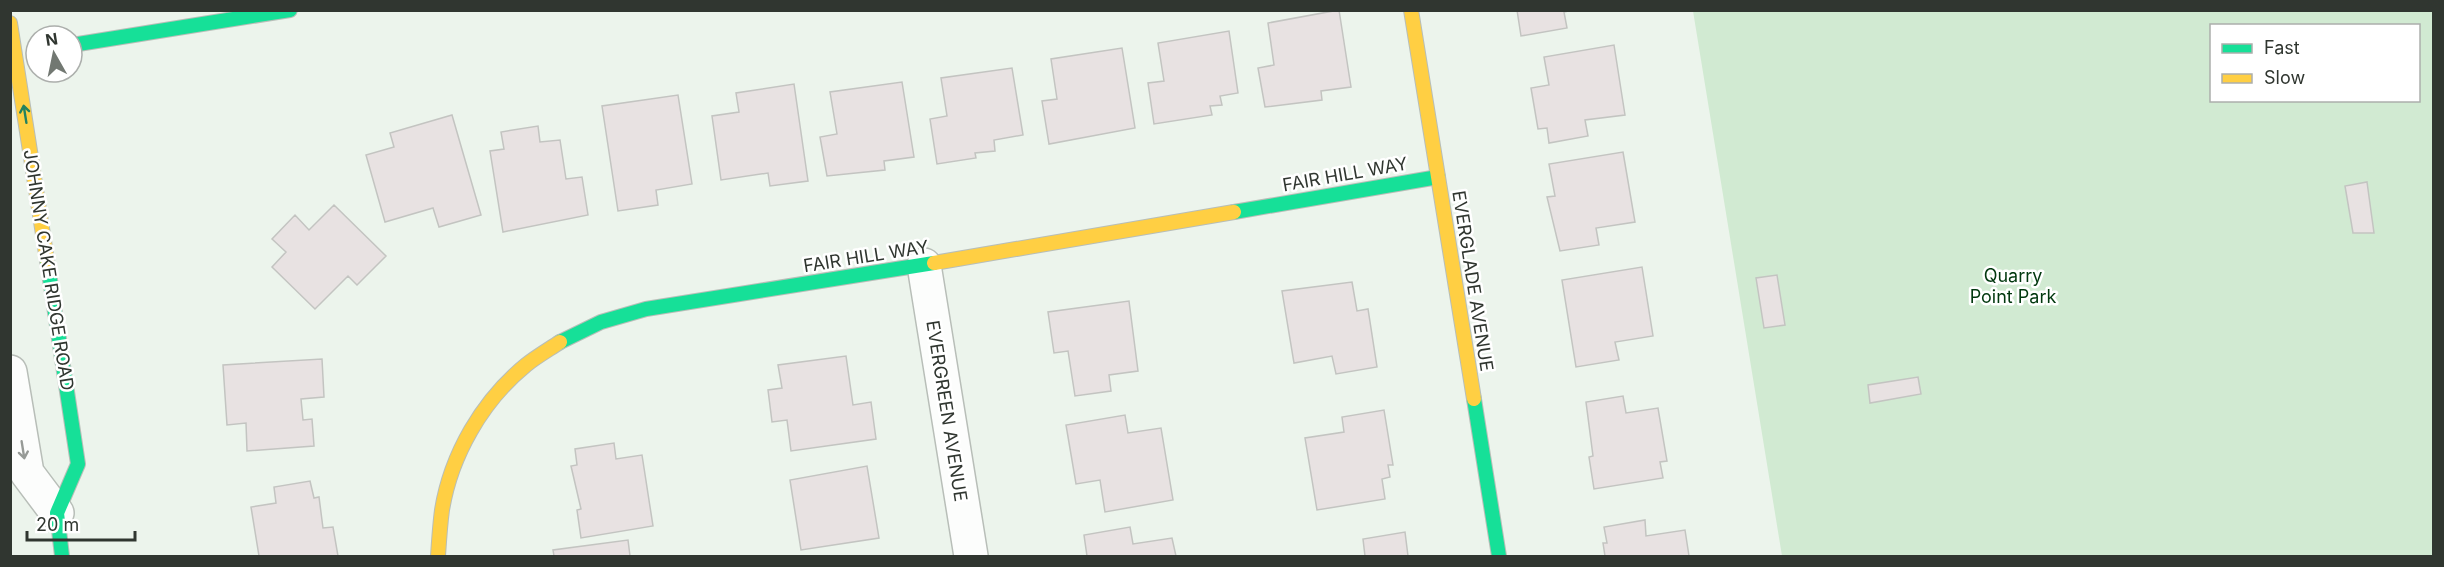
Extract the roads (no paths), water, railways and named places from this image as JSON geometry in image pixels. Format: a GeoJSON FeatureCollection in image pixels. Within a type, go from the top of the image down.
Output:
{"type":"FeatureCollection","features":[{"type":"Feature","properties":{"kind":"street"},"geometry":{"type":"LineString","coordinates":[[84,43],[290,10]]}},
{"type":"Feature","properties":{"kind":"street","name":"EVERGLADE AVENUE"},"geometry":{"type":"LineString","coordinates":[[1411,10],[1499,556]]}},
{"type":"Feature","properties":{"kind":"street","name":"JOHNNY CAKE RIDGE ROAD"},"geometry":{"type":"LineString","coordinates":[[10,23],[17,52],[78,464],[57,513],[62,556]]}},
{"type":"Feature","properties":{"kind":"street","name":"FAIR HILL WAY"},"geometry":{"type":"LineString","coordinates":[[438,556],[440,524],[450,475],[476,421],[514,375],[537,355],[589,326],[646,309],[924,265],[1438,177]]}},
{"type":"Feature","properties":{"kind":"street","name":"EVERGREEN AVENUE"},"geometry":{"type":"LineString","coordinates":[[924,265],[971,556]]}},
{"type":"Feature","properties":{"kind":"street"},"geometry":{"type":"LineString","coordinates":[[10,372],[27,473],[57,513]]}},
{"type":"Feature","properties":{"kind":"park label","name":"Quarry Point Park"},"geometry":{"type":"Point","coordinates":[2013,285]}}]}
